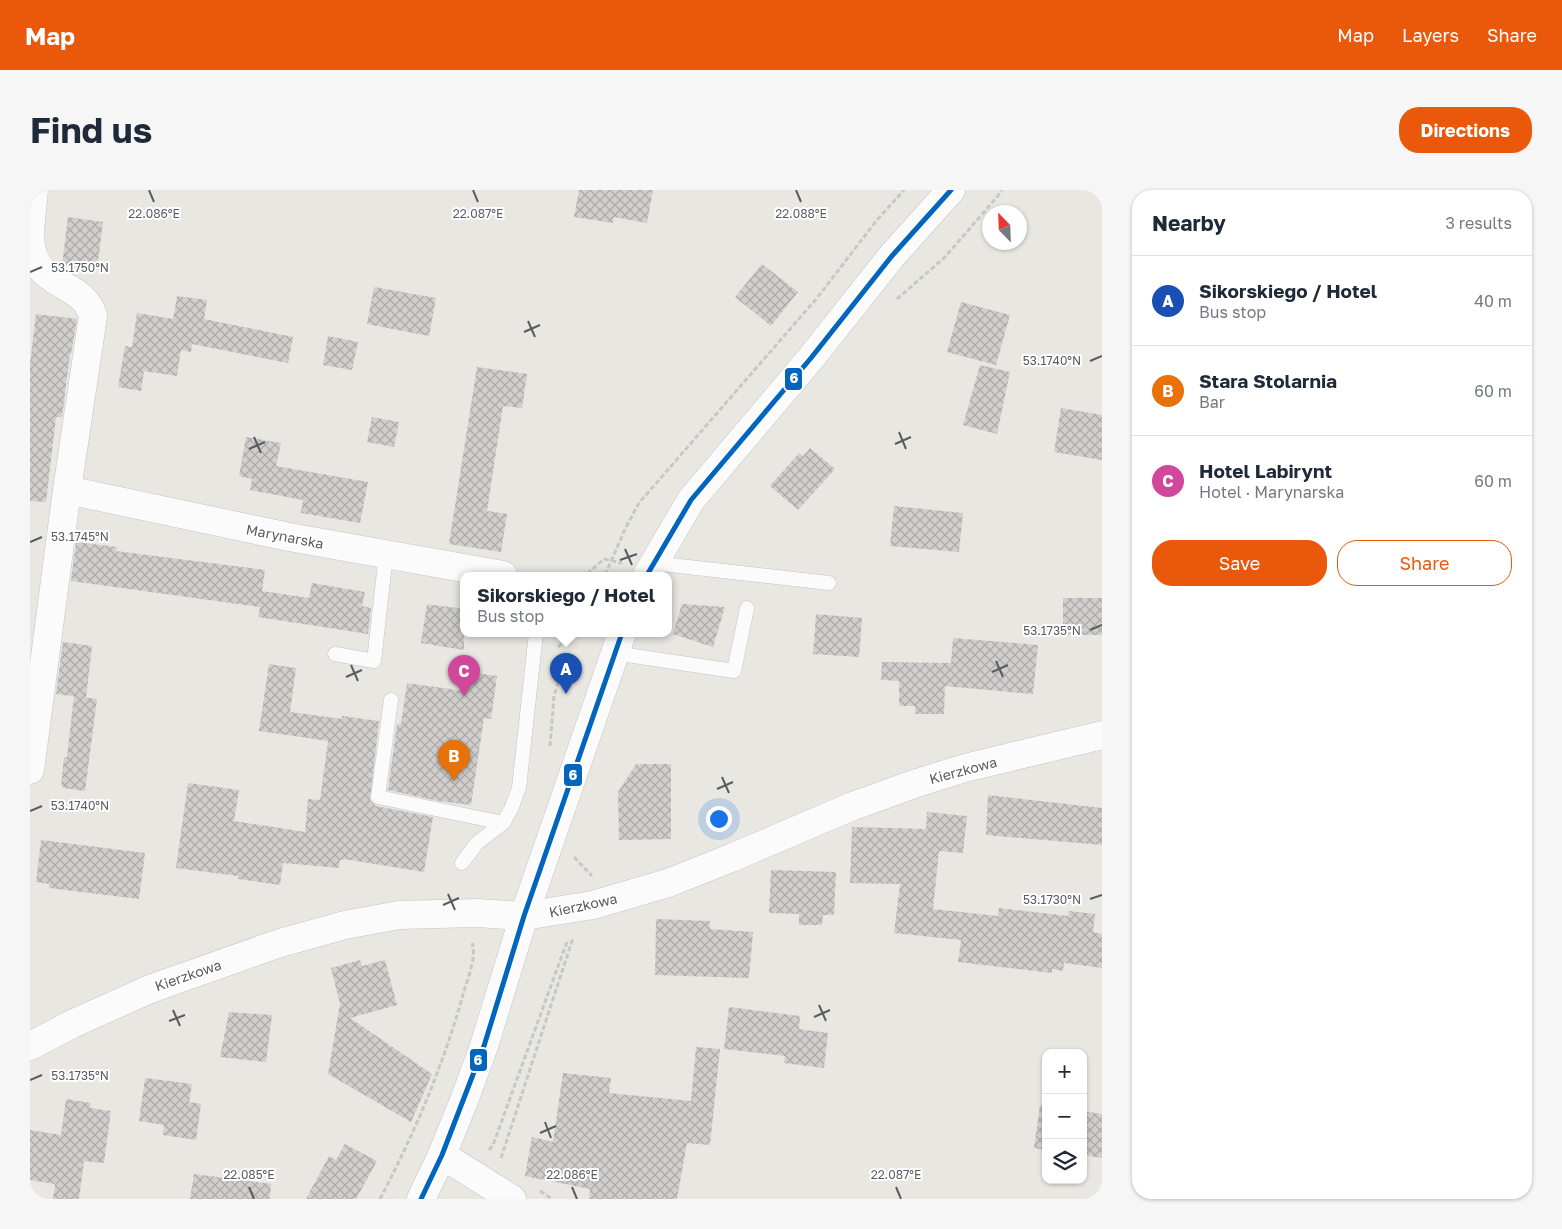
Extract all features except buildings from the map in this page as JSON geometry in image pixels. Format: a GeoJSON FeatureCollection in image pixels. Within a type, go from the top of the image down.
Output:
{"type":"FeatureCollection","features":[{"type":"Feature","properties":{"kind":"street"},"geometry":{"type":"LineString","coordinates":[[30,230],[34,190]]}},
{"type":"Feature","properties":{"kind":"street"},"geometry":{"type":"LineString","coordinates":[[650,569],[691,500],[702,486],[811,358],[891,257],[951,190]]}},
{"type":"Feature","properties":{"kind":"street"},"geometry":{"type":"LineString","coordinates":[[30,237],[30,247],[36,262],[44,272],[79,295],[91,307],[93,316],[67,490],[30,770]]}},
{"type":"Feature","properties":{"kind":"street","name":"Marynarska"},"geometry":{"type":"LineString","coordinates":[[67,490],[289,537],[486,572]]}},
{"type":"Feature","properties":{"kind":"street"},"geometry":{"type":"LineString","coordinates":[[421,1199],[442,1155],[484,1046],[524,916],[618,643]]}},
{"type":"Feature","properties":{"kind":"street","name":"Kierzkowa"},"geometry":{"type":"LineString","coordinates":[[30,1046],[72,1024],[150,989],[280,943],[346,925],[399,915],[477,913],[524,916],[593,905],[668,883],[853,806],[914,784],[965,768],[1102,735]]}},
{"type":"Feature","properties":{"kind":"street"},"geometry":{"type":"LineString","coordinates":[[442,1155],[512,1199]]}},
{"type":"Feature","properties":{"kind":"lane"},"geometry":{"type":"LineString","coordinates":[[335,654],[374,660],[386,554]]}},
{"type":"Feature","properties":{"kind":"lane"},"geometry":{"type":"LineString","coordinates":[[650,569],[829,583]]}},
{"type":"Feature","properties":{"kind":"lane"},"geometry":{"type":"LineString","coordinates":[[618,643],[734,672],[747,608]]}},
{"type":"Feature","properties":{"kind":"lane"},"geometry":{"type":"LineString","coordinates":[[462,863],[477,843],[503,822],[511,809],[519,788],[536,637]]}},
{"type":"Feature","properties":{"kind":"lane"},"geometry":{"type":"LineString","coordinates":[[391,700],[378,797],[503,822]]}},
{"type":"Feature","properties":{"kind":"path"},"geometry":{"type":"LineString","coordinates":[[606,572],[625,529],[639,503],[817,298],[877,220],[904,190]]}},
{"type":"Feature","properties":{"kind":"path"},"geometry":{"type":"LineString","coordinates":[[474,1175],[484,1156],[493,1145],[570,934],[577,908]]}},
{"type":"Feature","properties":{"kind":"path"},"geometry":{"type":"LineString","coordinates":[[500,1163],[574,934]]}},
{"type":"Feature","properties":{"kind":"path"},"geometry":{"type":"LineString","coordinates":[[380,1199],[401,1158],[438,1074],[456,1021],[472,961]]}},
{"type":"Feature","properties":{"kind":"path"},"geometry":{"type":"LineString","coordinates":[[537,1189],[552,1199]]}},
{"type":"Feature","properties":{"kind":"transit line","name":"6"},"geometry":{"type":"LineString","coordinates":[[649,572],[691,500],[811,358],[891,257],[951,190]]}},
{"type":"Feature","properties":{"kind":"transit line","name":"6"},"geometry":{"type":"LineString","coordinates":[[421,1199],[442,1155],[484,1046],[524,916],[621,637]]}},
{"type":"Feature","properties":{"kind":"place","name":"Sikorskiego / Hotel"},"geometry":{"type":"Point","coordinates":[566,694]}},
{"type":"Feature","properties":{"kind":"place","name":"Hotel Labirynt"},"geometry":{"type":"Point","coordinates":[464,696]}},
{"type":"Feature","properties":{"kind":"place","name":"Stara Stolarnia"},"geometry":{"type":"Point","coordinates":[454,781]}}]}
